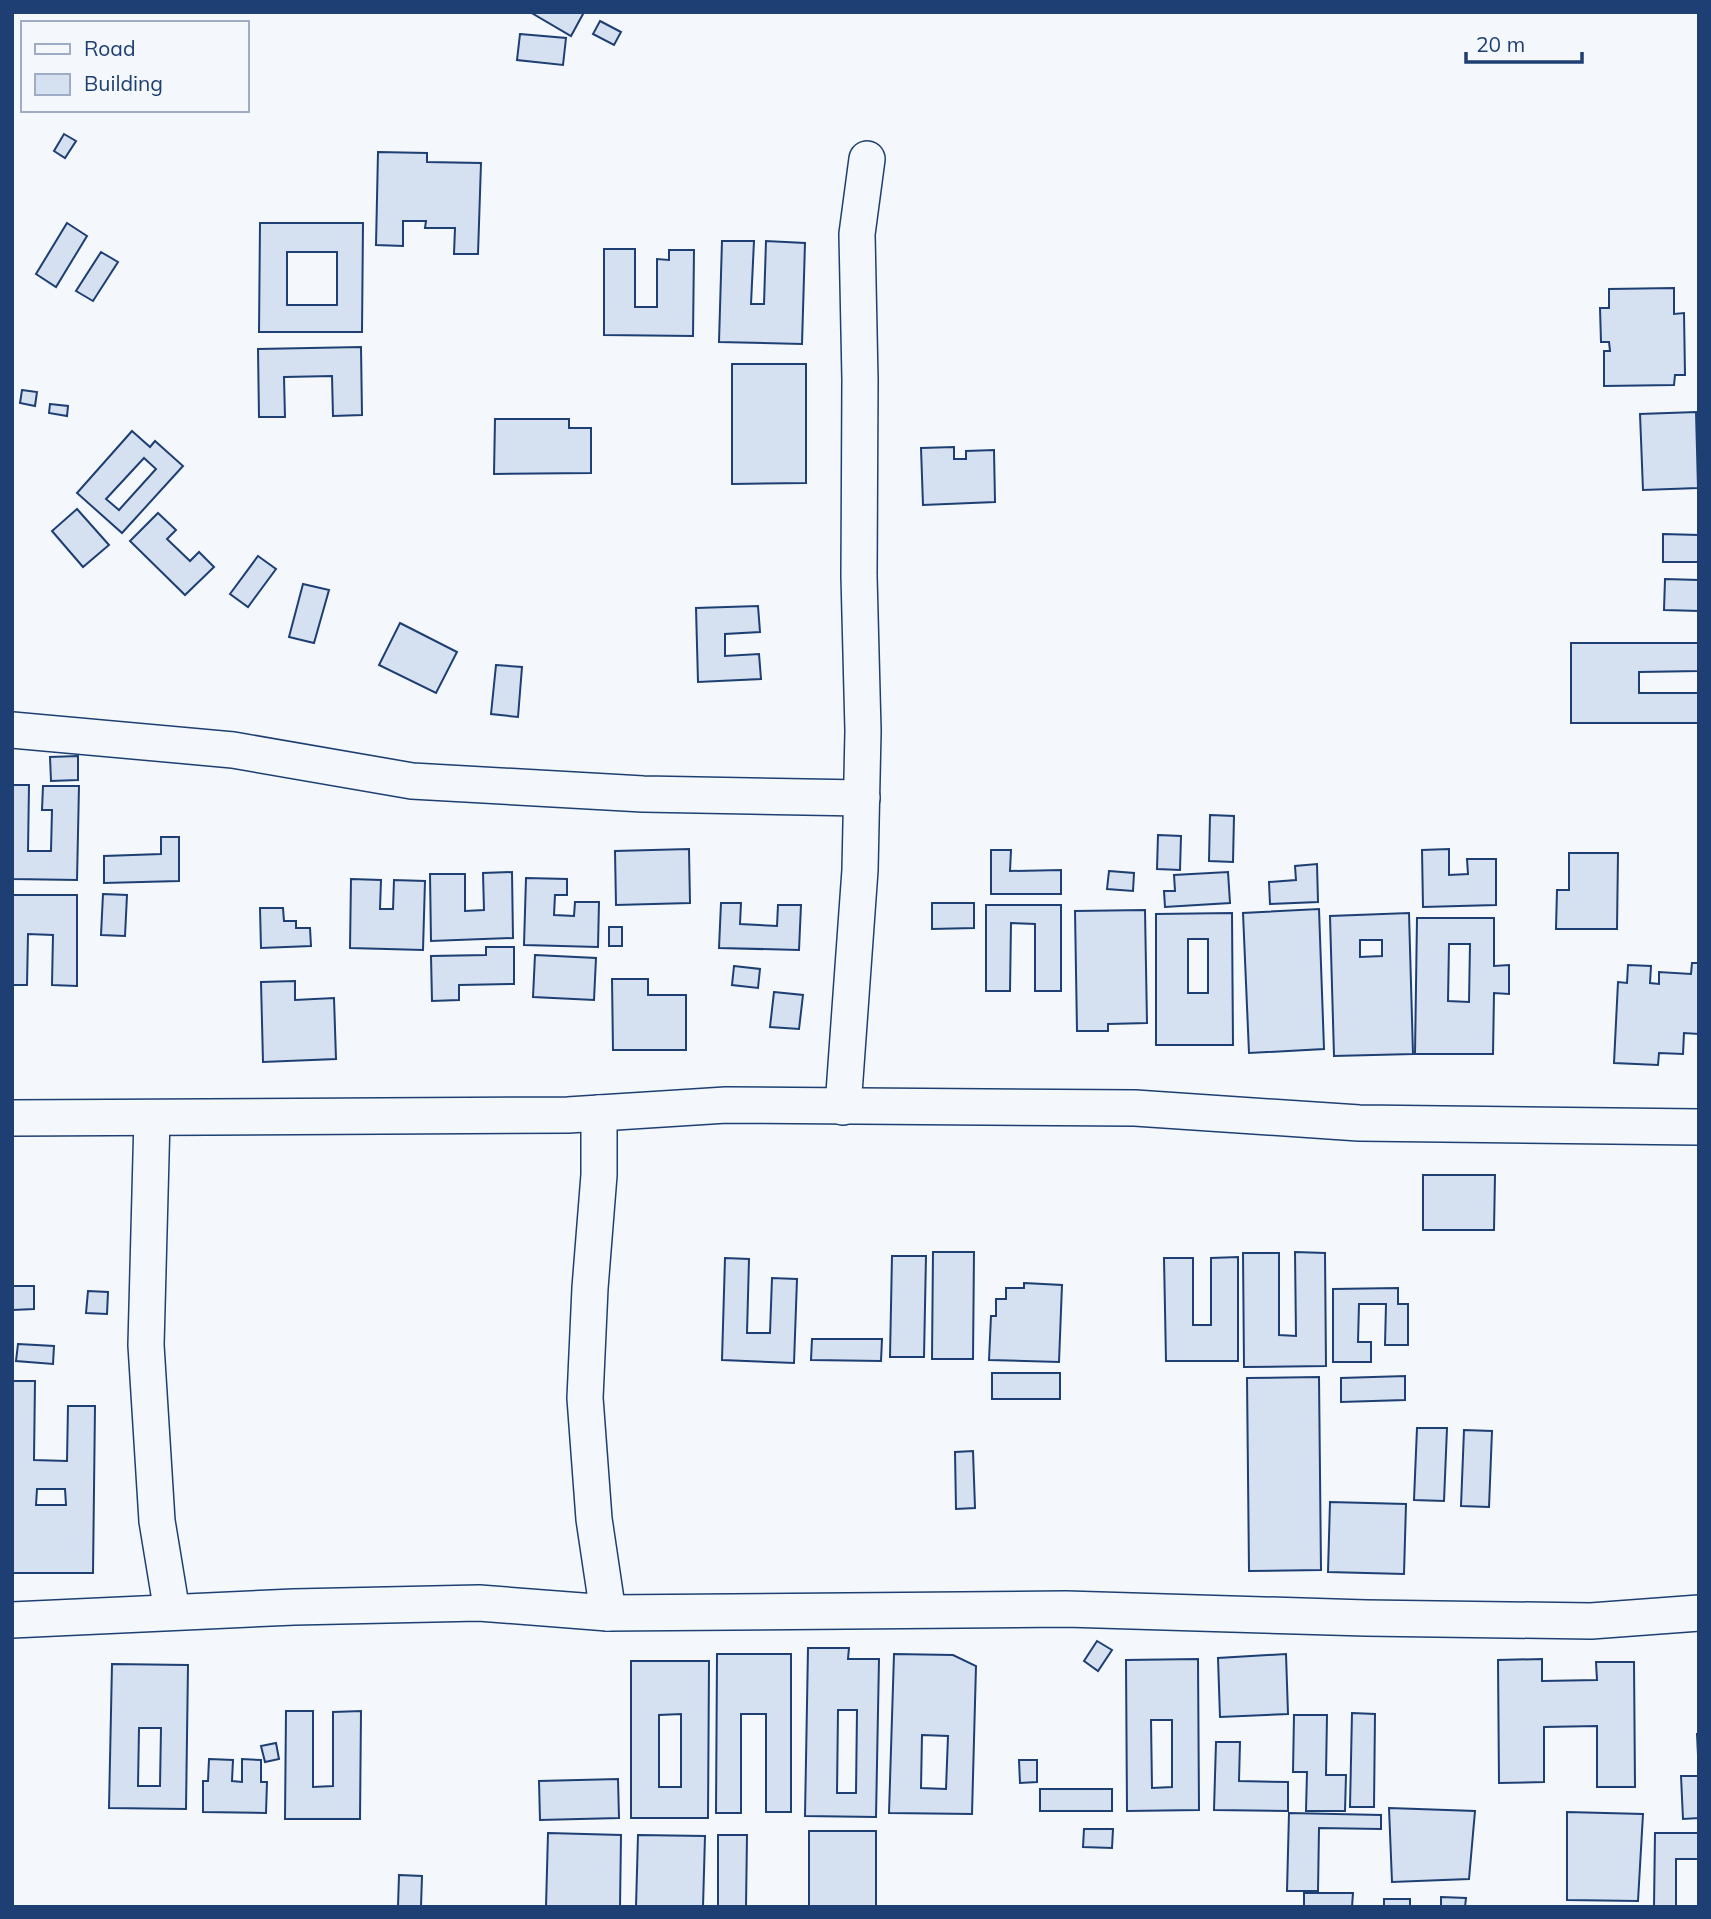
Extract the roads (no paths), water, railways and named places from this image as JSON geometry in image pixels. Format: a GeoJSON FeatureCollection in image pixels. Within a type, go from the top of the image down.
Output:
{"type":"FeatureCollection","features":[{"type":"Feature","properties":{"kind":"street"},"geometry":{"type":"LineString","coordinates":[[843,1107],[860,870],[862,798],[857,234],[867,159]]}},
{"type":"Feature","properties":{"kind":"street"},"geometry":{"type":"LineString","coordinates":[[12,730],[233,750],[412,781],[643,793],[862,798]]}},
{"type":"Feature","properties":{"kind":"street"},"geometry":{"type":"LineString","coordinates":[[12,1118],[599,1113],[726,1105],[1135,1108],[1359,1123],[1699,1127]]}},
{"type":"Feature","properties":{"kind":"street"},"geometry":{"type":"LineString","coordinates":[[599,1113],[599,1175],[585,1398],[594,1519],[608,1613]]}},
{"type":"Feature","properties":{"kind":"street"},"geometry":{"type":"LineString","coordinates":[[152,1118],[146,1345],[157,1521],[172,1612]]}},
{"type":"Feature","properties":{"kind":"street"},"geometry":{"type":"LineString","coordinates":[[12,1620],[294,1606],[480,1603],[608,1613],[1066,1609],[1366,1618],[1591,1621],[1699,1613]]}}]}
